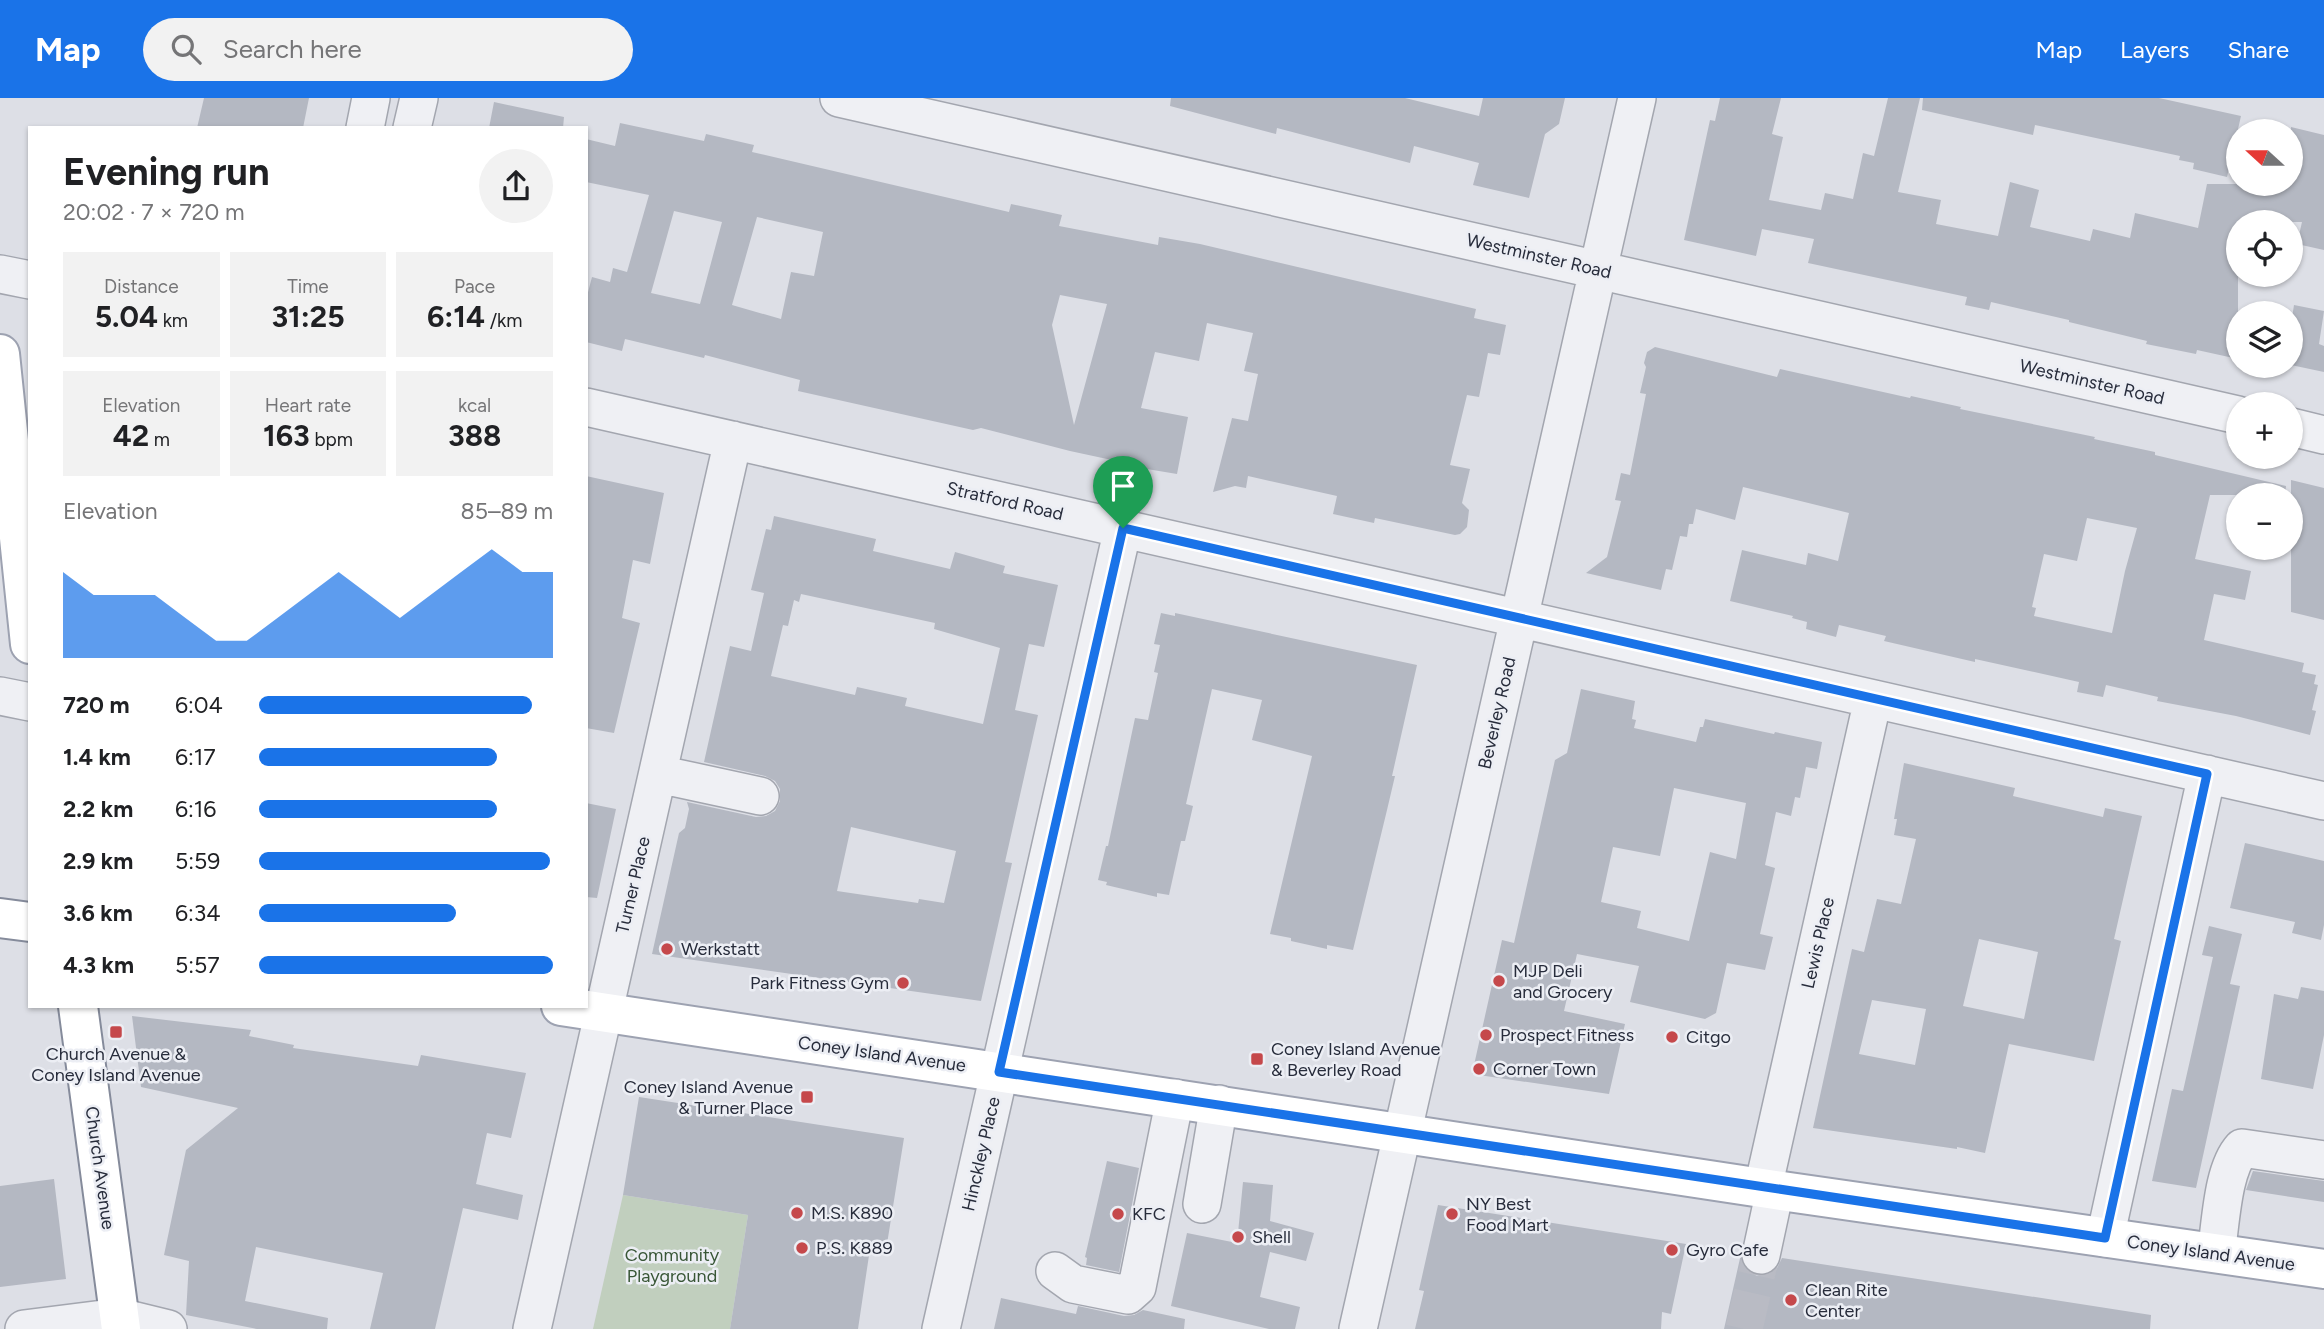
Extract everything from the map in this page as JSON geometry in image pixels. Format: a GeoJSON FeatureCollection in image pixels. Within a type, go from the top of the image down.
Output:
{"type":"FeatureCollection","features":[{"type":"Feature","properties":{"kind":"main road"},"geometry":{"type":"LineString","coordinates":[[0,354],[28,625]]}},
{"type":"Feature","properties":{"kind":"main road"},"geometry":{"type":"LineString","coordinates":[[0,918],[28,922]]}},
{"type":"Feature","properties":{"kind":"main road","name":"Church Avenue"},"geometry":{"type":"LineString","coordinates":[[78,1008],[120,1323]]}},
{"type":"Feature","properties":{"kind":"main road","name":"Coney Island Avenue"},"geometry":{"type":"LineString","coordinates":[[573,1008],[1769,1189],[2324,1269]]}},
{"type":"Feature","properties":{"kind":"street"},"geometry":{"type":"LineString","coordinates":[[365,126],[371,98]]}},
{"type":"Feature","properties":{"kind":"street"},"geometry":{"type":"LineString","coordinates":[[412,126],[419,98]]}},
{"type":"Feature","properties":{"kind":"street","name":"Westminster Road"},"geometry":{"type":"LineString","coordinates":[[839,98],[2226,412]]}},
{"type":"Feature","properties":{"kind":"street","name":"Beverley Road"},"geometry":{"type":"LineString","coordinates":[[1358,1329],[1637,98]]}},
{"type":"Feature","properties":{"kind":"street"},"geometry":{"type":"LineString","coordinates":[[0,274],[28,280]]}},
{"type":"Feature","properties":{"kind":"street","name":"Stratford Road"},"geometry":{"type":"LineString","coordinates":[[588,407],[2324,801]]}},
{"type":"Feature","properties":{"kind":"street"},"geometry":{"type":"LineString","coordinates":[[2303,430],[2324,435]]}},
{"type":"Feature","properties":{"kind":"street","name":"Turner Place"},"geometry":{"type":"LineString","coordinates":[[532,1329],[733,440]]}},
{"type":"Feature","properties":{"kind":"street","name":"Hinckley Place"},"geometry":{"type":"LineString","coordinates":[[941,1329],[1123,528]]}},
{"type":"Feature","properties":{"kind":"street"},"geometry":{"type":"LineString","coordinates":[[0,696],[28,702]]}},
{"type":"Feature","properties":{"kind":"street","name":"Lewis Place"},"geometry":{"type":"LineString","coordinates":[[1761,1255],[1769,1189],[1873,699]]}},
{"type":"Feature","properties":{"kind":"street"},"geometry":{"type":"LineString","coordinates":[[658,774],[760,796]]}},
{"type":"Feature","properties":{"kind":"street"},"geometry":{"type":"LineString","coordinates":[[2105,1238],[2207,774]]}},
{"type":"Feature","properties":{"kind":"street"},"geometry":{"type":"LineString","coordinates":[[1055,1271],[1073,1284],[1128,1295],[1137,1287],[1175,1098]]}},
{"type":"Feature","properties":{"kind":"street"},"geometry":{"type":"LineString","coordinates":[[1202,1205],[1219,1104]]}},
{"type":"Feature","properties":{"kind":"street"},"geometry":{"type":"LineString","coordinates":[[2216,1254],[2230,1172],[2234,1157],[2242,1148],[2324,1160]]}},
{"type":"Feature","properties":{"kind":"street"},"geometry":{"type":"LineString","coordinates":[[24,1329],[120,1323],[168,1329]]}},
{"type":"Feature","properties":{"kind":"green space","name":"Community Playground"},"geometry":{"type":"Polygon","coordinates":[[[623,1195],[748,1215],[730,1329],[593,1329],[623,1195]]]}},
{"type":"Feature","properties":{"kind":"building"},"geometry":{"type":"Polygon","coordinates":[[[204,98],[309,98],[303,126],[197,126],[204,98]]]}},
{"type":"Feature","properties":{"kind":"building"},"geometry":{"type":"Polygon","coordinates":[[[1171,98],[1405,98],[1479,116],[1483,98],[1565,98],[1559,124],[1545,134],[1529,198],[1473,185],[1479,163],[1414,146],[1410,163],[1277,128],[1276,134],[1170,106],[1171,98]]]}},
{"type":"Feature","properties":{"kind":"building"},"geometry":{"type":"Polygon","coordinates":[[[1720,98],[1781,98],[1772,134],[1783,137],[1769,200],[1821,210],[1825,193],[1853,199],[1863,153],[1874,156],[1888,98],[1920,98],[1898,192],[1941,200],[1936,224],[1998,236],[2010,182],[2039,190],[2030,227],[2090,241],[2093,229],[2130,238],[2135,213],[2198,228],[2207,184],[2226,184],[2226,196],[2303,196],[2303,130],[2324,135],[2324,250],[2303,245],[2303,210],[2226,210],[2226,287],[2238,287],[2238,301],[2226,301],[2226,356],[2197,350],[2196,354],[2146,344],[2147,341],[2069,320],[1991,302],[1989,310],[1965,305],[1967,297],[1808,263],[1814,239],[1762,229],[1756,256],[1684,240],[1710,120],[1715,121],[1720,98]]]}},
{"type":"Feature","properties":{"kind":"building"},"geometry":{"type":"Polygon","coordinates":[[[1923,98],[2159,98],[2241,116],[2240,119],[2226,119],[2226,177],[2193,169],[2194,163],[2179,160],[2180,156],[2035,125],[2033,135],[1922,110],[1923,98]]]}},
{"type":"Feature","properties":{"kind":"building"},"geometry":{"type":"Polygon","coordinates":[[[494,102],[564,117],[563,126],[489,126],[494,102]]]}},
{"type":"Feature","properties":{"kind":"building"},"geometry":{"type":"Polygon","coordinates":[[[620,123],[704,141],[706,134],[754,145],[752,152],[1009,212],[1011,204],[1062,215],[1059,226],[1158,245],[1159,237],[1200,244],[1476,309],[1474,318],[1506,325],[1500,355],[1488,353],[1479,397],[1467,395],[1450,465],[1470,469],[1462,503],[1469,510],[1467,527],[1455,535],[1375,518],[1374,523],[1333,514],[1337,496],[1248,476],[1246,488],[1235,486],[1213,492],[1232,418],[1248,421],[1258,374],[1244,371],[1253,333],[1207,323],[1199,361],[1155,352],[1141,408],[1188,417],[1177,474],[1135,467],[981,428],[973,430],[798,391],[800,380],[705,355],[704,358],[625,339],[622,351],[588,342],[588,292],[592,277],[610,282],[613,268],[627,272],[649,195],[588,182],[588,139],[615,146],[620,123]],[[674,211],[651,293],[700,304],[722,222],[674,211]],[[757,217],[732,305],[781,319],[791,272],[814,276],[823,232],[757,217]],[[1060,295],[1052,325],[1074,425],[1107,304],[1060,295]]]}},
{"type":"Feature","properties":{"kind":"building"},"geometry":{"type":"Polygon","coordinates":[[[2303,307],[2324,311],[2319,344],[2324,346],[2324,372],[2303,368],[2303,307]]]}},
{"type":"Feature","properties":{"kind":"building"},"geometry":{"type":"Polygon","coordinates":[[[1655,347],[1777,377],[1780,369],[2095,437],[2094,439],[2155,452],[2155,455],[2273,483],[2226,483],[2226,495],[2210,495],[2195,559],[2251,571],[2245,600],[2214,594],[2204,640],[2304,663],[2302,672],[2316,675],[2314,684],[2318,685],[2312,710],[2316,711],[2310,735],[2236,716],[2157,701],[2158,697],[2106,685],[2103,697],[2077,692],[2079,682],[1884,641],[1886,636],[1839,625],[1836,637],[1806,629],[1807,622],[1792,618],[1793,616],[1730,601],[1742,550],[1806,565],[1808,553],[1838,561],[1849,513],[1743,487],[1735,520],[1696,509],[1687,537],[1680,536],[1672,570],[1666,569],[1661,590],[1586,573],[1607,557],[1621,501],[1615,500],[1621,473],[1630,475],[1646,394],[1640,393],[1646,367],[1644,363],[1647,352],[1655,347]],[[2087,518],[2077,561],[2044,554],[2032,607],[2036,608],[2034,616],[2112,633],[2137,528],[2087,518]]]}},
{"type":"Feature","properties":{"kind":"building"},"geometry":{"type":"Polygon","coordinates":[[[588,476],[664,493],[650,564],[633,560],[622,618],[640,623],[614,733],[588,728],[588,476]]]}},
{"type":"Feature","properties":{"kind":"building"},"geometry":{"type":"Polygon","coordinates":[[[2291,480],[2324,488],[2324,620],[2291,612],[2291,560],[2303,560],[2303,483],[2291,483],[2291,480]]]}},
{"type":"Feature","properties":{"kind":"building"},"geometry":{"type":"Polygon","coordinates":[[[774,516],[876,539],[873,551],[950,569],[955,552],[1005,566],[1003,573],[1058,585],[1044,647],[1029,644],[1015,710],[1038,715],[1005,862],[1012,863],[981,1001],[652,954],[679,833],[685,828],[689,809],[687,802],[756,817],[775,811],[780,801],[780,789],[775,781],[765,776],[704,762],[730,646],[751,651],[764,593],[751,590],[766,529],[771,530],[774,516]],[[801,594],[799,602],[794,600],[788,626],[783,625],[771,676],[855,695],[857,687],[907,698],[905,706],[983,724],[1000,648],[934,629],[935,623],[801,594]],[[851,827],[837,891],[918,903],[919,899],[944,903],[956,851],[851,827]]]}},
{"type":"Feature","properties":{"kind":"building"},"geometry":{"type":"Polygon","coordinates":[[[1161,613],[1175,616],[1175,613],[1417,665],[1392,776],[1395,776],[1353,950],[1327,945],[1327,949],[1270,934],[1312,756],[1252,740],[1262,700],[1212,689],[1186,804],[1193,806],[1185,841],[1181,841],[1169,895],[1157,893],[1157,897],[1106,885],[1107,882],[1098,880],[1108,846],[1135,718],[1148,720],[1158,673],[1154,672],[1160,645],[1154,644],[1161,613]]]}},
{"type":"Feature","properties":{"kind":"building"},"geometry":{"type":"Polygon","coordinates":[[[1581,689],[1635,701],[1632,719],[1636,720],[1634,728],[1696,742],[1705,719],[1822,742],[1817,769],[1806,767],[1800,798],[1795,797],[1791,816],[1776,812],[1765,865],[1775,868],[1760,934],[1773,937],[1765,970],[1727,963],[1716,1013],[1705,1019],[1630,1002],[1639,966],[1577,954],[1564,1011],[1625,1024],[1609,1094],[1472,1074],[1502,940],[1514,943],[1555,760],[1567,753],[1581,689]],[[1674,788],[1660,856],[1613,847],[1601,902],[1641,911],[1637,928],[1689,941],[1710,852],[1736,859],[1746,803],[1674,788]]]}},
{"type":"Feature","properties":{"kind":"building"},"geometry":{"type":"Polygon","coordinates":[[[1904,763],[2015,788],[2013,796],[2103,817],[2105,808],[2142,816],[2114,939],[2121,941],[2094,1061],[2009,1044],[1985,1153],[1813,1128],[1852,949],[1864,952],[1877,899],[1901,904],[1916,839],[1894,835],[1897,819],[1894,819],[1904,763]],[[1979,939],[1963,1006],[2024,1019],[2038,952],[1979,939]],[[1872,1000],[1859,1054],[1915,1065],[1926,1009],[1872,1000]]]}},
{"type":"Feature","properties":{"kind":"building"},"geometry":{"type":"Polygon","coordinates":[[[588,803],[616,809],[597,898],[588,897],[588,803]]]}},
{"type":"Feature","properties":{"kind":"building"},"geometry":{"type":"Polygon","coordinates":[[[2245,843],[2324,861],[2324,925],[2321,940],[2292,933],[2295,922],[2230,908],[2245,843]]]}},
{"type":"Feature","properties":{"kind":"building"},"geometry":{"type":"Polygon","coordinates":[[[2209,926],[2242,934],[2230,984],[2240,986],[2196,1188],[2152,1181],[2172,1089],[2183,1091],[2193,1047],[2213,957],[2202,955],[2209,926]]]}},
{"type":"Feature","properties":{"kind":"building"},"geometry":{"type":"Polygon","coordinates":[[[2301,987],[2324,991],[2324,1035],[2313,1089],[2261,1079],[2274,994],[2298,999],[2301,987]]]}},
{"type":"Feature","properties":{"kind":"building"},"geometry":{"type":"Polygon","coordinates":[[[132,1016],[251,1030],[249,1036],[294,1045],[293,1048],[418,1066],[421,1055],[526,1073],[511,1138],[487,1133],[476,1184],[523,1195],[518,1220],[463,1208],[435,1329],[370,1329],[383,1273],[256,1247],[245,1301],[328,1318],[327,1329],[257,1329],[186,1315],[189,1261],[164,1255],[186,1150],[238,1108],[141,1087],[132,1016]]]}},
{"type":"Feature","properties":{"kind":"building"},"geometry":{"type":"Polygon","coordinates":[[[639,1097],[904,1138],[887,1244],[871,1242],[858,1329],[730,1329],[748,1215],[623,1195],[639,1097]]]}},
{"type":"Feature","properties":{"kind":"building","name":"KFC"},"geometry":{"type":"Polygon","coordinates":[[[1107,1161],[1139,1168],[1119,1272],[1086,1265],[1085,1257],[1107,1161]]]}},
{"type":"Feature","properties":{"kind":"building"},"geometry":{"type":"Polygon","coordinates":[[[2253,1171],[2324,1181],[2324,1202],[2246,1190],[2253,1171]]]}},
{"type":"Feature","properties":{"kind":"building"},"geometry":{"type":"Polygon","coordinates":[[[54,1179],[66,1279],[0,1287],[0,1186],[54,1179]]]}},
{"type":"Feature","properties":{"kind":"building"},"geometry":{"type":"Polygon","coordinates":[[[1243,1182],[1273,1185],[1270,1221],[1314,1233],[1306,1261],[1270,1252],[1260,1297],[1300,1307],[1295,1329],[1269,1329],[1171,1306],[1187,1233],[1237,1243],[1243,1182]]]}},
{"type":"Feature","properties":{"kind":"building"},"geometry":{"type":"Polygon","coordinates":[[[1438,1205],[1686,1244],[1671,1314],[1662,1312],[1661,1329],[1415,1329],[1424,1291],[1419,1290],[1438,1205]]]}},
{"type":"Feature","properties":{"kind":"building"},"geometry":{"type":"Polygon","coordinates":[[[1741,1254],[1741,1262],[1746,1270],[1757,1276],[1776,1270],[1782,1258],[2151,1315],[2150,1329],[1724,1329],[1741,1254]]]}},
{"type":"Feature","properties":{"kind":"building"},"geometry":{"type":"Polygon","coordinates":[[[1001,1298],[1076,1314],[1078,1306],[1124,1316],[1143,1310],[1185,1319],[1184,1329],[994,1329],[1001,1298]]]}},
{"type":"Feature","properties":{"kind":"tunnel"},"geometry":{"type":"LineString","coordinates":[[1744,1329],[1761,1255]]}},
{"type":"Feature","properties":{"kind":"place","name":"Werkstatt"},"geometry":{"type":"Point","coordinates":[667,949]}},
{"type":"Feature","properties":{"kind":"place","name":"MJP Deli and Grocery"},"geometry":{"type":"Point","coordinates":[1499,981]}},
{"type":"Feature","properties":{"kind":"place","name":"Park Fitness Gym"},"geometry":{"type":"Point","coordinates":[903,983]}},
{"type":"Feature","properties":{"kind":"place","name":"Church Avenue & Coney Island Avenue"},"geometry":{"type":"Point","coordinates":[116,1032]}},
{"type":"Feature","properties":{"kind":"place","name":"Prospect Fitness"},"geometry":{"type":"Point","coordinates":[1486,1035]}},
{"type":"Feature","properties":{"kind":"place","name":"Citgo"},"geometry":{"type":"Point","coordinates":[1672,1037]}},
{"type":"Feature","properties":{"kind":"place","name":"Coney Island Avenue & Beverley Road"},"geometry":{"type":"Point","coordinates":[1257,1059]}},
{"type":"Feature","properties":{"kind":"place","name":"Corner Town"},"geometry":{"type":"Point","coordinates":[1479,1069]}},
{"type":"Feature","properties":{"kind":"place","name":"Coney Island Avenue & Turner Place"},"geometry":{"type":"Point","coordinates":[807,1097]}},
{"type":"Feature","properties":{"kind":"place","name":"M.S. K890"},"geometry":{"type":"Point","coordinates":[797,1213]}},
{"type":"Feature","properties":{"kind":"place","name":"KFC"},"geometry":{"type":"Point","coordinates":[1118,1214]}},
{"type":"Feature","properties":{"kind":"place","name":"NY Best Food Mart"},"geometry":{"type":"Point","coordinates":[1452,1214]}},
{"type":"Feature","properties":{"kind":"place","name":"Shell"},"geometry":{"type":"Point","coordinates":[1238,1237]}},
{"type":"Feature","properties":{"kind":"place","name":"P.S. K889"},"geometry":{"type":"Point","coordinates":[802,1248]}},
{"type":"Feature","properties":{"kind":"place","name":"Gyro Cafe"},"geometry":{"type":"Point","coordinates":[1672,1250]}},
{"type":"Feature","properties":{"kind":"place","name":"Clean Rite Center"},"geometry":{"type":"Point","coordinates":[1791,1300]}},
{"type":"Feature","properties":{"kind":"route"},"geometry":{"type":"LineString","coordinates":[[1123,528],[2207,774],[2105,1238],[999,1072],[1123,528]]}}]}
